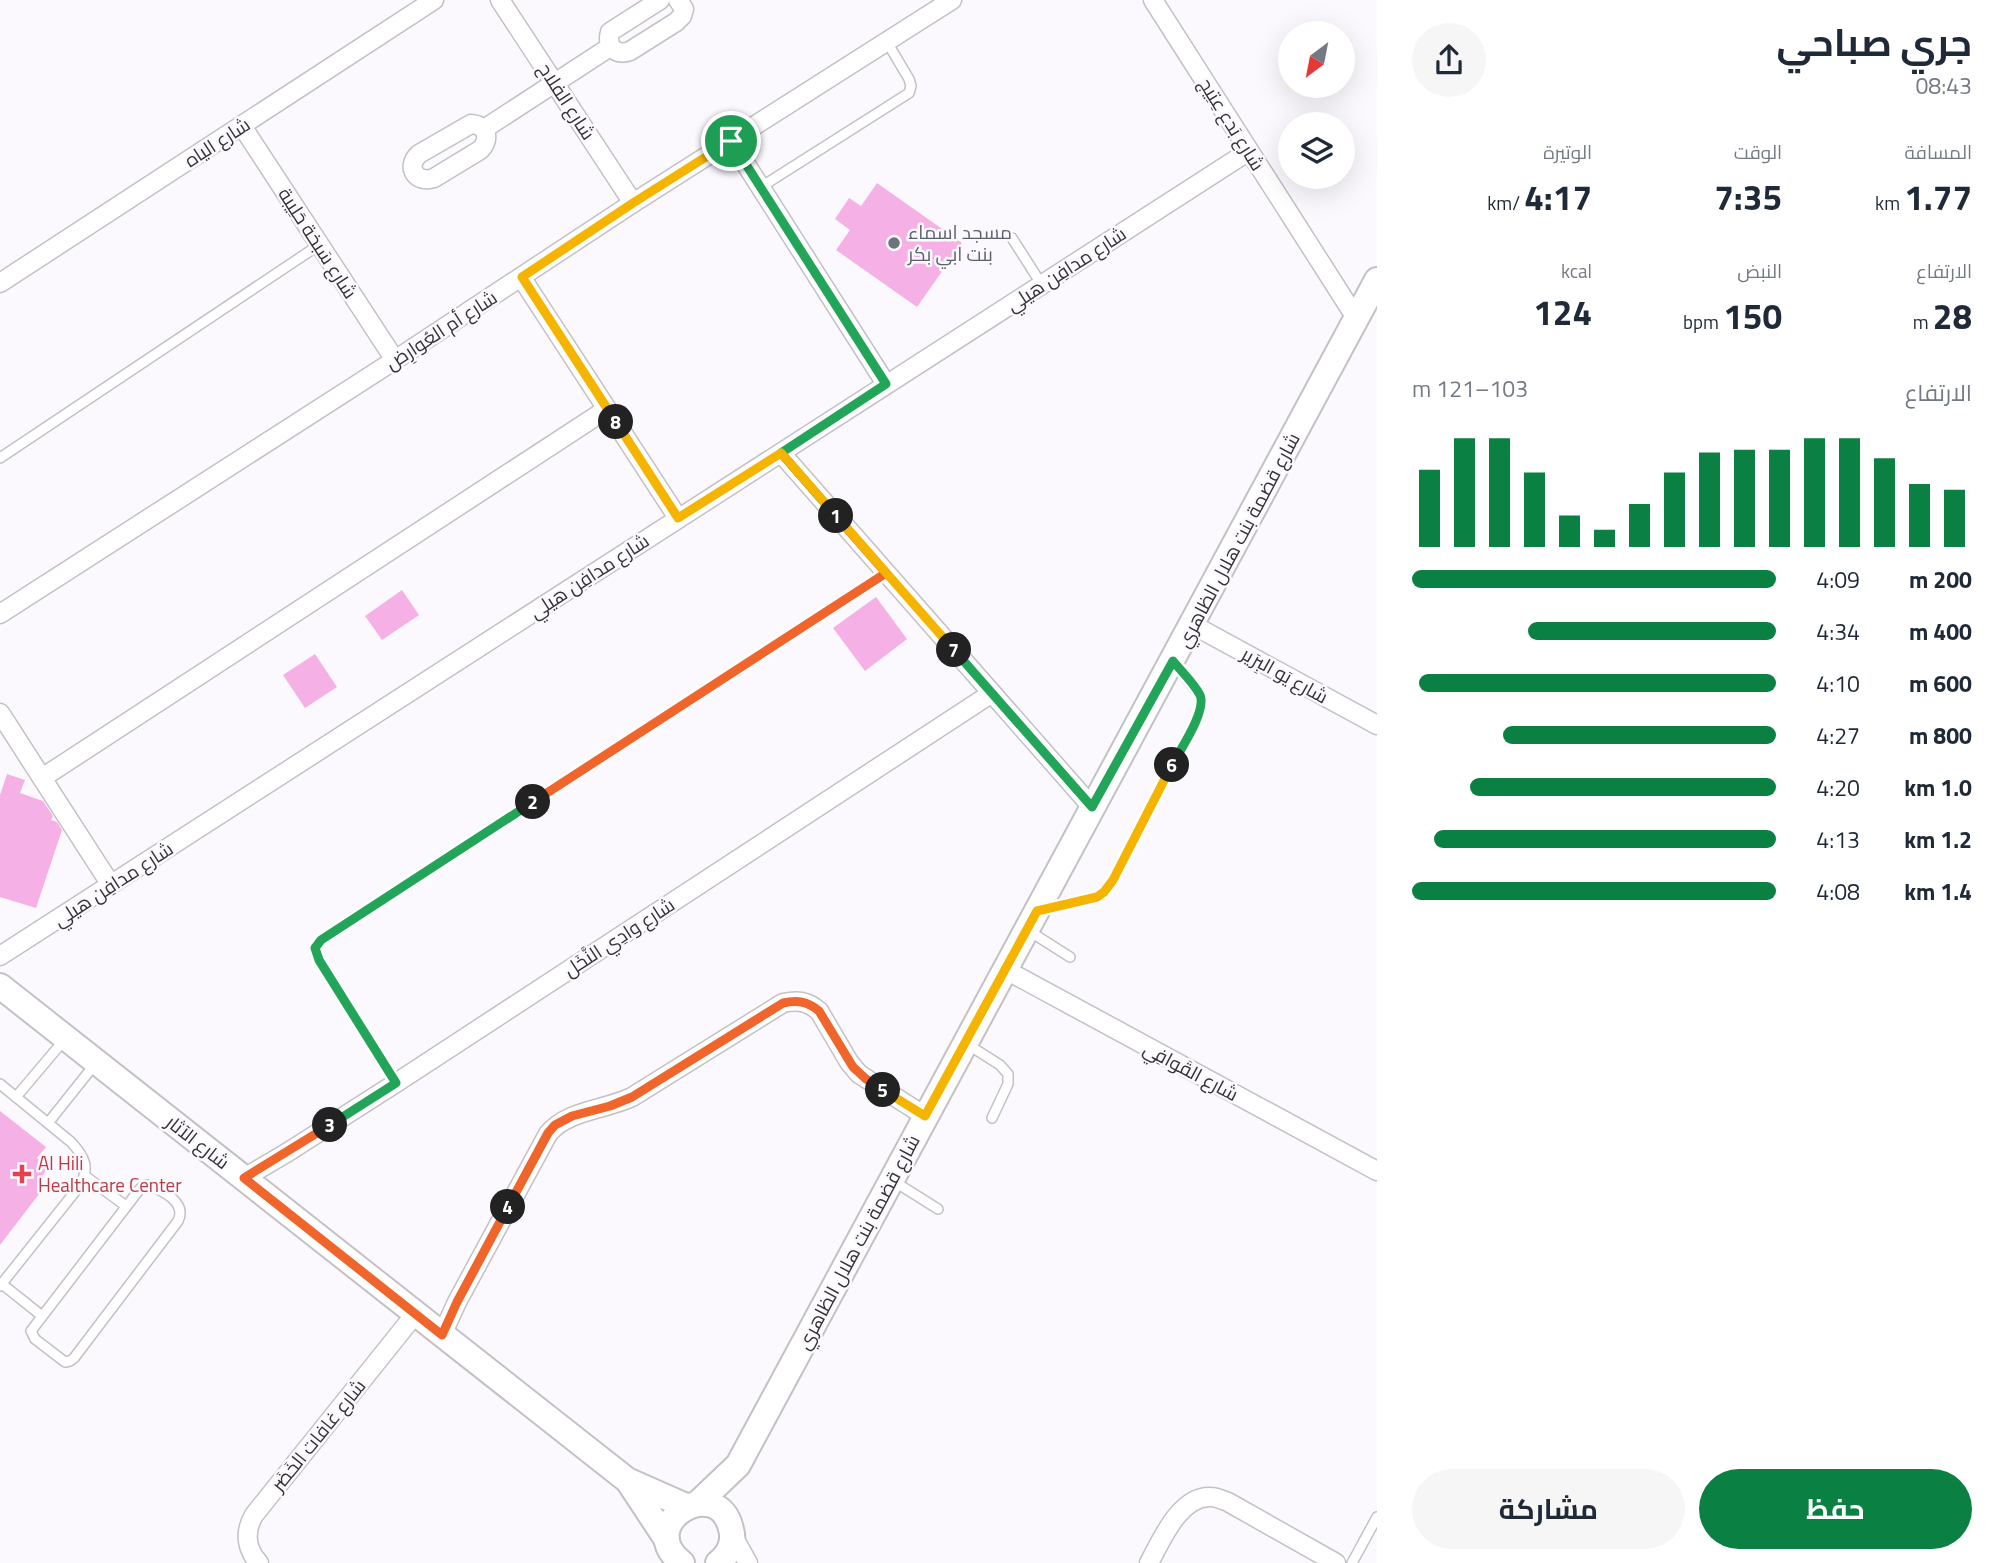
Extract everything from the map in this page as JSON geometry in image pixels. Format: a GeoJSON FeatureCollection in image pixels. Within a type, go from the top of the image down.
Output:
{"type":"FeatureCollection","features":[{"type":"Feature","properties":{"kind":"street","name":"شارع الياه"},"geometry":{"type":"LineString","coordinates":[[0,284],[434,0]]}},
{"type":"Feature","properties":{"kind":"street","name":"شارع الفلاح"},"geometry":{"type":"LineString","coordinates":[[500,0],[633,203]]}},
{"type":"Feature","properties":{"kind":"street"},"geometry":{"type":"LineString","coordinates":[[660,0],[610,32],[610,47],[616,52],[630,51],[676,22],[684,9],[678,0]]}},
{"type":"Feature","properties":{"kind":"street","name":"شارع أم العُوارِض"},"geometry":{"type":"LineString","coordinates":[[0,614],[633,203],[952,0]]}},
{"type":"Feature","properties":{"kind":"street","name":"شارع بَدع عِتِيج"},"geometry":{"type":"LineString","coordinates":[[1153,0],[1356,318]]}},
{"type":"Feature","properties":{"kind":"street"},"geometry":{"type":"LineString","coordinates":[[484,129],[610,47]]}},
{"type":"Feature","properties":{"kind":"street","name":"شارع سَبخة حَلِيبة"},"geometry":{"type":"LineString","coordinates":[[242,126],[395,360]]}},
{"type":"Feature","properties":{"kind":"street"},"geometry":{"type":"LineString","coordinates":[[731,141],[886,384]]}},
{"type":"Feature","properties":{"kind":"street","name":"شارع مدافِن هيلي"},"geometry":{"type":"LineString","coordinates":[[0,956],[1249,152]]}},
{"type":"Feature","properties":{"kind":"street"},"geometry":{"type":"LineString","coordinates":[[522,277],[678,518]]}},
{"type":"Feature","properties":{"kind":"street","name":"شارع قضمة بنت هلال الظاهري"},"geometry":{"type":"LineString","coordinates":[[672,1554],[668,1530],[671,1520],[738,1465],[1377,280]]}},
{"type":"Feature","properties":{"kind":"street"},"geometry":{"type":"LineString","coordinates":[[42,778],[607,410]]}},
{"type":"Feature","properties":{"kind":"street"},"geometry":{"type":"LineString","coordinates":[[781,453],[1092,807]]}},
{"type":"Feature","properties":{"kind":"street","name":"شارع يَو البِرَير"},"geometry":{"type":"LineString","coordinates":[[1192,625],[1377,725]]}},
{"type":"Feature","properties":{"kind":"street","name":"شارع وادِي النَّخَل"},"geometry":{"type":"LineString","coordinates":[[244,1178],[396,1083],[992,694]]}},
{"type":"Feature","properties":{"kind":"street"},"geometry":{"type":"LineString","coordinates":[[0,713],[6,737],[42,778],[111,886]]}},
{"type":"Feature","properties":{"kind":"street","name":"شارع القَوافِي"},"geometry":{"type":"LineString","coordinates":[[1006,971],[1377,1171]]}},
{"type":"Feature","properties":{"kind":"street","name":"شارع الآثار"},"geometry":{"type":"LineString","coordinates":[[0,986],[627,1480],[692,1505],[707,1504],[716,1508],[725,1515],[732,1531]]}},
{"type":"Feature","properties":{"kind":"street"},"geometry":{"type":"LineString","coordinates":[[442,1335],[463,1290],[548,1133],[555,1125],[572,1116],[632,1097],[783,1003],[802,1001],[819,1011],[849,1062],[859,1073],[925,1116]]}},
{"type":"Feature","properties":{"kind":"street","name":"شارع غافات الخَضَر"},"geometry":{"type":"LineString","coordinates":[[259,1563],[251,1553],[247,1538],[254,1515],[416,1313]]}},
{"type":"Feature","properties":{"kind":"street","name":"شارع قضمة بنت هلال الظاهري"},"geometry":{"type":"LineString","coordinates":[[732,1531],[738,1465]]}},
{"type":"Feature","properties":{"kind":"street","name":"شارع الآثار"},"geometry":{"type":"LineString","coordinates":[[627,1480],[672,1554]]}},
{"type":"Feature","properties":{"kind":"street"},"geometry":{"type":"LineString","coordinates":[[1149,1563],[1173,1520],[1183,1509],[1196,1500],[1212,1496],[1228,1502],[1336,1563]]}},
{"type":"Feature","properties":{"kind":"street"},"geometry":{"type":"LineString","coordinates":[[718,1563],[731,1547],[732,1531]]}},
{"type":"Feature","properties":{"kind":"street"},"geometry":{"type":"LineString","coordinates":[[732,1531],[748,1563]]}},
{"type":"Feature","properties":{"kind":"lane"},"geometry":{"type":"LineString","coordinates":[[761,187],[909,93],[909,79],[887,42]]}},
{"type":"Feature","properties":{"kind":"lane"},"geometry":{"type":"LineString","coordinates":[[1012,238],[1042,285]]}},
{"type":"Feature","properties":{"kind":"lane"},"geometry":{"type":"LineString","coordinates":[[0,458],[319,245]]}},
{"type":"Feature","properties":{"kind":"lane"},"geometry":{"type":"LineString","coordinates":[[396,1083],[319,960],[315,948],[321,940],[886,573]]}},
{"type":"Feature","properties":{"kind":"lane"},"geometry":{"type":"LineString","coordinates":[[1070,957],[1032,921],[1097,897],[1113,880],[1201,708],[1199,694],[1173,661]]}},
{"type":"Feature","properties":{"kind":"lane"},"geometry":{"type":"LineString","coordinates":[[16,1097],[66,1037]]}},
{"type":"Feature","properties":{"kind":"lane"},"geometry":{"type":"LineString","coordinates":[[965,1043],[1000,1065],[1008,1074],[1008,1084],[992,1118]]}},
{"type":"Feature","properties":{"kind":"lane"},"geometry":{"type":"LineString","coordinates":[[48,1123],[97,1062]]}},
{"type":"Feature","properties":{"kind":"lane"},"geometry":{"type":"LineString","coordinates":[[0,1084],[71,1142],[84,1160],[85,1176],[78,1188],[1,1285],[42,1316]]}},
{"type":"Feature","properties":{"kind":"lane"},"geometry":{"type":"LineString","coordinates":[[85,1176],[127,1206]]}},
{"type":"Feature","properties":{"kind":"lane"},"geometry":{"type":"LineString","coordinates":[[891,1179],[937,1209]]}},
{"type":"Feature","properties":{"kind":"lane"},"geometry":{"type":"LineString","coordinates":[[148,1185],[176,1201],[182,1214],[71,1361],[65,1362],[32,1336],[31,1331],[127,1206],[138,1190],[148,1185]]}},
{"type":"Feature","properties":{"kind":"lane"},"geometry":{"type":"LineString","coordinates":[[1352,1563],[1377,1517]]}},
{"type":"Feature","properties":{"kind":"building"},"geometry":{"type":"Polygon","coordinates":[[[877,183],[962,243],[917,307],[836,250],[850,230],[835,219],[849,198],[861,206],[877,183]]]}},
{"type":"Feature","properties":{"kind":"building"},"geometry":{"type":"Polygon","coordinates":[[[402,590],[419,615],[382,640],[365,616],[402,590]]]}},
{"type":"Feature","properties":{"kind":"building"},"geometry":{"type":"Polygon","coordinates":[[[876,597],[907,639],[865,671],[833,628],[876,597]]]}},
{"type":"Feature","properties":{"kind":"building"},"geometry":{"type":"Polygon","coordinates":[[[315,654],[337,687],[305,708],[283,675],[315,654]]]}},
{"type":"Feature","properties":{"kind":"building"},"geometry":{"type":"Polygon","coordinates":[[[7,774],[25,780],[20,793],[43,801],[53,816],[51,820],[57,822],[62,830],[36,908],[0,897],[0,795],[7,774]]]}},
{"type":"Feature","properties":{"kind":"building","name":"Al Hili Healthcare Center"},"geometry":{"type":"Polygon","coordinates":[[[0,1111],[46,1147],[37,1158],[49,1167],[39,1180],[46,1185],[0,1245],[0,1111]]]}},
{"type":"Feature","properties":{"kind":"place","name":"مسجد اسماء بنت ابي بكر"},"geometry":{"type":"Point","coordinates":[894,243]}},
{"type":"Feature","properties":{"kind":"place","name":"Al Hili Healthcare Center"},"geometry":{"type":"Point","coordinates":[22,1174]}},
{"type":"Feature","properties":{"kind":"route"},"geometry":{"type":"LineString","coordinates":[[731,141],[522,277],[678,518],[781,453],[1092,807],[1173,661],[1199,694],[1201,708],[1113,880],[1097,897],[1037,911],[925,1116],[859,1073],[849,1062],[819,1011],[802,1001],[783,1003],[632,1097],[563,1119],[555,1125],[548,1133],[457,1302],[442,1335],[244,1178],[396,1083],[319,960],[315,948],[321,940],[886,573],[781,453],[886,384],[731,141]]}}]}
